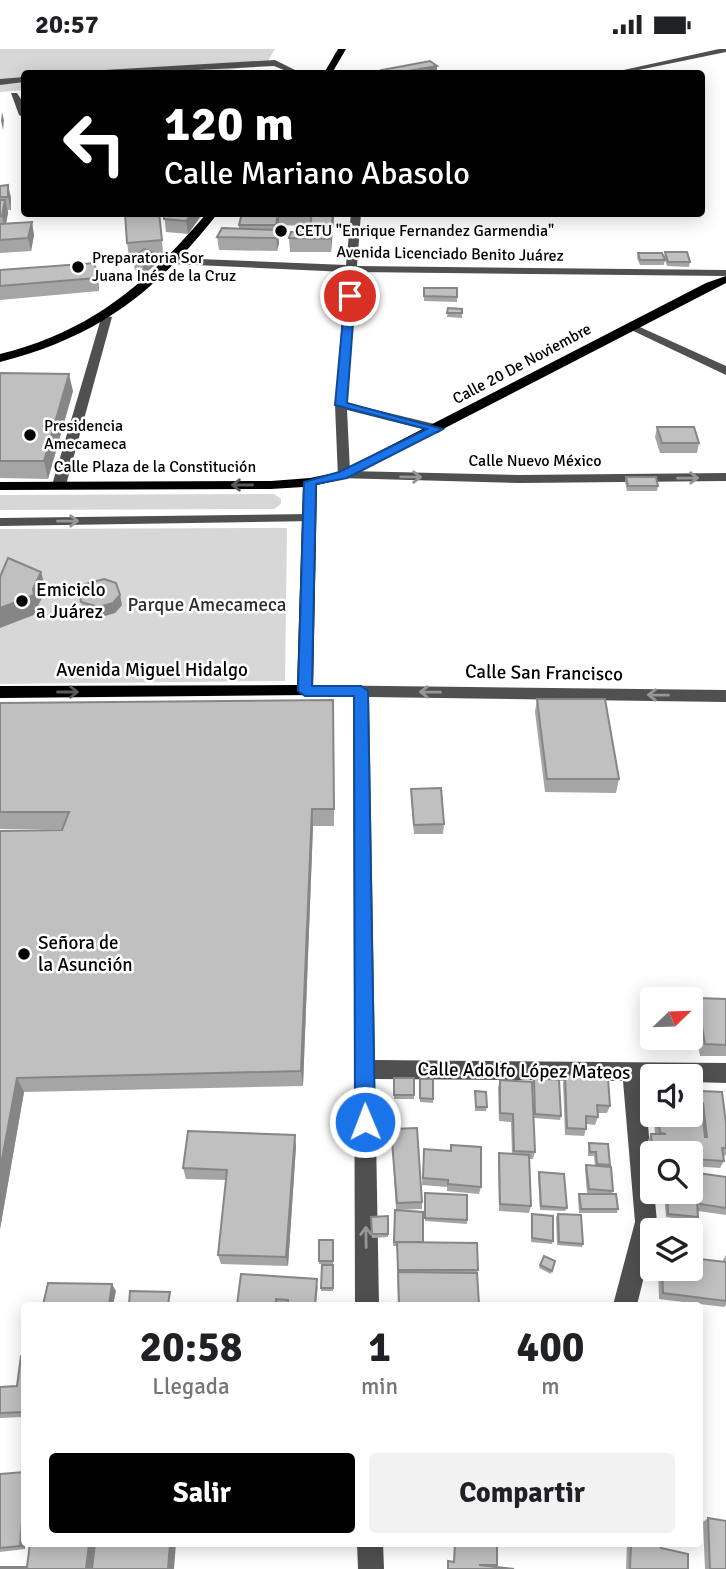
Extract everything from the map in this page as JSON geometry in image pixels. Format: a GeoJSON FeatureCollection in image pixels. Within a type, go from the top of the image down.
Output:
{"type":"FeatureCollection","features":[{"type":"Feature","properties":{"kind":"main road"},"geometry":{"type":"LineString","coordinates":[[330,70],[342,49]]}},
{"type":"Feature","properties":{"kind":"main road"},"geometry":{"type":"LineString","coordinates":[[0,358],[51,346],[106,317],[139,293],[173,261],[210,217]]}},
{"type":"Feature","properties":{"kind":"main road","name":"Calle 20 De Noviembre"},"geometry":{"type":"LineString","coordinates":[[310,482],[343,475],[438,429],[710,285],[724,273]]}},
{"type":"Feature","properties":{"kind":"main road"},"geometry":{"type":"LineString","coordinates":[[305,691],[310,482]]}},
{"type":"Feature","properties":{"kind":"main road","name":"Calle Plaza de la Constitución"},"geometry":{"type":"LineString","coordinates":[[0,486],[271,485],[310,482]]}},
{"type":"Feature","properties":{"kind":"main road","name":"Avenida Miguel Hidalgo"},"geometry":{"type":"LineString","coordinates":[[0,692],[305,691]]}},
{"type":"Feature","properties":{"kind":"street"},"geometry":{"type":"LineString","coordinates":[[629,70],[726,50]]}},
{"type":"Feature","properties":{"kind":"street"},"geometry":{"type":"LineString","coordinates":[[155,70],[275,63],[290,70]]}},
{"type":"Feature","properties":{"kind":"street"},"geometry":{"type":"LineString","coordinates":[[0,82],[21,80]]}},
{"type":"Feature","properties":{"kind":"street"},"geometry":{"type":"LineString","coordinates":[[14,95],[21,106]]}},
{"type":"Feature","properties":{"kind":"street"},"geometry":{"type":"LineString","coordinates":[[343,475],[341,405],[356,217]]}},
{"type":"Feature","properties":{"kind":"street","name":"Avenida Licenciado Benito Juárez"},"geometry":{"type":"LineString","coordinates":[[173,261],[352,269],[724,273]]}},
{"type":"Feature","properties":{"kind":"street"},"geometry":{"type":"LineString","coordinates":[[59,485],[106,317]]}},
{"type":"Feature","properties":{"kind":"street"},"geometry":{"type":"LineString","coordinates":[[631,326],[726,371]]}},
{"type":"Feature","properties":{"kind":"street"},"geometry":{"type":"LineString","coordinates":[[341,405],[438,429]]}},
{"type":"Feature","properties":{"kind":"street","name":"Calle Nuevo México"},"geometry":{"type":"LineString","coordinates":[[343,475],[519,479],[726,477]]}},
{"type":"Feature","properties":{"kind":"street"},"geometry":{"type":"LineString","coordinates":[[0,522],[309,518]]}},
{"type":"Feature","properties":{"kind":"street","name":"Calle San Francisco"},"geometry":{"type":"LineString","coordinates":[[305,691],[726,697]]}},
{"type":"Feature","properties":{"kind":"street"},"geometry":{"type":"LineString","coordinates":[[361,691],[367,1302]]}},
{"type":"Feature","properties":{"kind":"street","name":"Calle Adolfo López Mateos"},"geometry":{"type":"LineString","coordinates":[[364,1069],[726,1073]]}},
{"type":"Feature","properties":{"kind":"street"},"geometry":{"type":"LineString","coordinates":[[626,1302],[646,1221],[633,1072]]}},
{"type":"Feature","properties":{"kind":"street"},"geometry":{"type":"LineString","coordinates":[[370,1547],[371,1569]]}},
{"type":"Feature","properties":{"kind":"green space"},"geometry":{"type":"Polygon","coordinates":[[[0,49],[275,49],[269,59],[270,64],[229,70],[21,70],[21,90],[0,92],[0,49]]]}},
{"type":"Feature","properties":{"kind":"green space"},"geometry":{"type":"Polygon","coordinates":[[[274,494],[281,499],[281,504],[274,509],[0,510],[0,495],[274,494]]]}},
{"type":"Feature","properties":{"kind":"green space","name":"Parque Amecameca"},"geometry":{"type":"Polygon","coordinates":[[[287,528],[285,681],[0,684],[0,529],[287,528]]]}},
{"type":"Feature","properties":{"kind":"building"},"geometry":{"type":"Polygon","coordinates":[[[430,61],[437,66],[414,70],[382,70],[430,61]]]}},
{"type":"Feature","properties":{"kind":"building"},"geometry":{"type":"Polygon","coordinates":[[[8,185],[8,197],[0,197],[0,186],[8,185]]]}},
{"type":"Feature","properties":{"kind":"building"},"geometry":{"type":"Polygon","coordinates":[[[0,200],[5,200],[2,216],[0,216],[0,200]]]}},
{"type":"Feature","properties":{"kind":"building"},"geometry":{"type":"Polygon","coordinates":[[[125,217],[159,217],[162,240],[127,243],[125,217]]]}},
{"type":"Feature","properties":{"kind":"building"},"geometry":{"type":"Polygon","coordinates":[[[164,217],[189,217],[186,221],[164,217]]]}},
{"type":"Feature","properties":{"kind":"building"},"geometry":{"type":"Polygon","coordinates":[[[241,217],[277,217],[276,225],[239,225],[241,217]]]}},
{"type":"Feature","properties":{"kind":"building"},"geometry":{"type":"Polygon","coordinates":[[[311,217],[333,217],[331,239],[289,238],[291,232],[309,232],[311,217]]]}},
{"type":"Feature","properties":{"kind":"building"},"geometry":{"type":"Polygon","coordinates":[[[32,222],[28,238],[0,240],[0,224],[32,222]]]}},
{"type":"Feature","properties":{"kind":"building"},"geometry":{"type":"Polygon","coordinates":[[[222,228],[278,230],[276,238],[217,237],[222,228]]]}},
{"type":"Feature","properties":{"kind":"building"},"geometry":{"type":"Polygon","coordinates":[[[144,249],[153,252],[142,260],[133,258],[144,249]]]}},
{"type":"Feature","properties":{"kind":"building"},"geometry":{"type":"Polygon","coordinates":[[[665,252],[687,252],[690,262],[668,262],[665,252]]]}},
{"type":"Feature","properties":{"kind":"building"},"geometry":{"type":"Polygon","coordinates":[[[638,253],[662,253],[665,260],[640,260],[638,253]]]}},
{"type":"Feature","properties":{"kind":"building"},"geometry":{"type":"Polygon","coordinates":[[[95,263],[96,278],[0,286],[0,270],[95,263]]]}},
{"type":"Feature","properties":{"kind":"building"},"geometry":{"type":"Polygon","coordinates":[[[424,288],[457,288],[457,297],[424,296],[424,288]]]}},
{"type":"Feature","properties":{"kind":"building"},"geometry":{"type":"Polygon","coordinates":[[[448,308],[462,309],[462,313],[447,313],[448,308]]]}},
{"type":"Feature","properties":{"kind":"building","name":"Presidencia Amecameca"},"geometry":{"type":"Polygon","coordinates":[[[0,373],[69,374],[44,461],[0,461],[0,373]]]}},
{"type":"Feature","properties":{"kind":"building"},"geometry":{"type":"Polygon","coordinates":[[[657,427],[694,427],[699,443],[662,443],[657,427]]]}},
{"type":"Feature","properties":{"kind":"building"},"geometry":{"type":"Polygon","coordinates":[[[626,477],[656,477],[658,486],[628,486],[626,477]]]}},
{"type":"Feature","properties":{"kind":"building"},"geometry":{"type":"Polygon","coordinates":[[[8,558],[41,572],[33,589],[34,595],[0,608],[0,577],[8,558]]]}},
{"type":"Feature","properties":{"kind":"building"},"geometry":{"type":"Polygon","coordinates":[[[104,579],[116,583],[120,595],[113,603],[99,607],[81,602],[79,593],[85,584],[104,579]]]}},
{"type":"Feature","properties":{"kind":"building"},"geometry":{"type":"Polygon","coordinates":[[[537,699],[605,699],[619,779],[547,779],[537,699]]]}},
{"type":"Feature","properties":{"kind":"building"},"geometry":{"type":"Polygon","coordinates":[[[333,700],[334,809],[312,809],[301,1071],[17,1078],[0,1170],[0,831],[62,830],[69,812],[0,812],[0,703],[333,700]]]}},
{"type":"Feature","properties":{"kind":"building"},"geometry":{"type":"Polygon","coordinates":[[[441,788],[444,824],[414,825],[411,789],[441,788]]]}},
{"type":"Feature","properties":{"kind":"building"},"geometry":{"type":"Polygon","coordinates":[[[704,998],[726,999],[726,1045],[705,1044],[704,998]]]}},
{"type":"Feature","properties":{"kind":"building"},"geometry":{"type":"Polygon","coordinates":[[[565,1075],[608,1078],[610,1106],[597,1105],[598,1117],[586,1116],[586,1129],[567,1128],[565,1075]]]}},
{"type":"Feature","properties":{"kind":"building"},"geometry":{"type":"Polygon","coordinates":[[[394,1078],[414,1078],[414,1095],[394,1095],[394,1078]]]}},
{"type":"Feature","properties":{"kind":"building"},"geometry":{"type":"Polygon","coordinates":[[[534,1078],[559,1080],[561,1116],[535,1114],[534,1078]]]}},
{"type":"Feature","properties":{"kind":"building"},"geometry":{"type":"Polygon","coordinates":[[[420,1079],[433,1079],[433,1099],[420,1098],[420,1079]]]}},
{"type":"Feature","properties":{"kind":"building"},"geometry":{"type":"Polygon","coordinates":[[[500,1080],[532,1082],[535,1152],[514,1151],[513,1114],[500,1113],[500,1080]]]}},
{"type":"Feature","properties":{"kind":"building"},"geometry":{"type":"Polygon","coordinates":[[[475,1091],[486,1092],[487,1107],[476,1107],[475,1091]]]}},
{"type":"Feature","properties":{"kind":"building"},"geometry":{"type":"Polygon","coordinates":[[[703,1091],[722,1092],[726,1123],[726,1148],[722,1148],[724,1161],[703,1160],[703,1141],[652,1141],[651,1134],[666,1134],[660,1133],[659,1127],[703,1127],[703,1120],[707,1137],[703,1091]]]}},
{"type":"Feature","properties":{"kind":"building"},"geometry":{"type":"Polygon","coordinates":[[[417,1128],[422,1202],[397,1203],[391,1129],[417,1128]]]}},
{"type":"Feature","properties":{"kind":"building"},"geometry":{"type":"Polygon","coordinates":[[[188,1131],[295,1135],[286,1257],[218,1255],[227,1170],[183,1168],[188,1131]]]}},
{"type":"Feature","properties":{"kind":"building"},"geometry":{"type":"Polygon","coordinates":[[[589,1143],[608,1144],[610,1165],[597,1164],[596,1152],[590,1152],[589,1143]]]}},
{"type":"Feature","properties":{"kind":"building"},"geometry":{"type":"Polygon","coordinates":[[[451,1145],[481,1147],[481,1187],[423,1178],[424,1149],[451,1151],[451,1145]]]}},
{"type":"Feature","properties":{"kind":"building"},"geometry":{"type":"Polygon","coordinates":[[[499,1153],[529,1155],[531,1206],[500,1204],[499,1153]]]}},
{"type":"Feature","properties":{"kind":"building"},"geometry":{"type":"Polygon","coordinates":[[[586,1165],[611,1167],[613,1191],[589,1189],[586,1165]]]}},
{"type":"Feature","properties":{"kind":"building"},"geometry":{"type":"Polygon","coordinates":[[[539,1172],[564,1174],[567,1208],[541,1206],[539,1172]]]}},
{"type":"Feature","properties":{"kind":"building"},"geometry":{"type":"Polygon","coordinates":[[[703,1174],[726,1177],[726,1208],[700,1204],[703,1204],[703,1174]]]}},
{"type":"Feature","properties":{"kind":"building"},"geometry":{"type":"Polygon","coordinates":[[[425,1193],[467,1195],[467,1220],[425,1218],[425,1193]]]}},
{"type":"Feature","properties":{"kind":"building"},"geometry":{"type":"Polygon","coordinates":[[[579,1194],[616,1194],[618,1209],[581,1209],[579,1194]]]}},
{"type":"Feature","properties":{"kind":"building"},"geometry":{"type":"Polygon","coordinates":[[[668,1204],[697,1204],[698,1217],[668,1214],[668,1204]]]}},
{"type":"Feature","properties":{"kind":"building"},"geometry":{"type":"Polygon","coordinates":[[[395,1210],[423,1212],[423,1242],[394,1242],[395,1210]]]}},
{"type":"Feature","properties":{"kind":"building"},"geometry":{"type":"Polygon","coordinates":[[[532,1214],[553,1216],[553,1241],[532,1238],[532,1214]]]}},
{"type":"Feature","properties":{"kind":"building"},"geometry":{"type":"Polygon","coordinates":[[[558,1214],[581,1215],[583,1244],[559,1242],[558,1214]]]}},
{"type":"Feature","properties":{"kind":"building"},"geometry":{"type":"Polygon","coordinates":[[[388,1216],[388,1234],[372,1234],[371,1217],[388,1216]]]}},
{"type":"Feature","properties":{"kind":"building"},"geometry":{"type":"Polygon","coordinates":[[[319,1240],[333,1240],[333,1261],[319,1261],[319,1240]]]}},
{"type":"Feature","properties":{"kind":"building"},"geometry":{"type":"Polygon","coordinates":[[[397,1242],[477,1243],[478,1270],[398,1270],[397,1242]]]}},
{"type":"Feature","properties":{"kind":"building"},"geometry":{"type":"Polygon","coordinates":[[[544,1256],[555,1261],[552,1271],[540,1265],[544,1256]]]}},
{"type":"Feature","properties":{"kind":"building"},"geometry":{"type":"Polygon","coordinates":[[[703,1259],[726,1262],[726,1301],[663,1293],[662,1281],[703,1281],[703,1259]]]}},
{"type":"Feature","properties":{"kind":"building"},"geometry":{"type":"Polygon","coordinates":[[[322,1265],[333,1265],[333,1288],[321,1288],[322,1265]]]}},
{"type":"Feature","properties":{"kind":"building"},"geometry":{"type":"Polygon","coordinates":[[[398,1272],[477,1273],[479,1302],[399,1302],[398,1272]]]}},
{"type":"Feature","properties":{"kind":"building"},"geometry":{"type":"Polygon","coordinates":[[[241,1274],[317,1279],[315,1302],[276,1299],[276,1302],[237,1302],[241,1274]]]}},
{"type":"Feature","properties":{"kind":"building"},"geometry":{"type":"Polygon","coordinates":[[[48,1283],[112,1284],[109,1302],[44,1302],[48,1283]]]}},
{"type":"Feature","properties":{"kind":"building"},"geometry":{"type":"Polygon","coordinates":[[[130,1291],[170,1292],[168,1302],[129,1302],[130,1291]]]}},
{"type":"Feature","properties":{"kind":"building"},"geometry":{"type":"Polygon","coordinates":[[[21,1356],[21,1412],[0,1413],[0,1387],[17,1386],[21,1356]]]}},
{"type":"Feature","properties":{"kind":"building"},"geometry":{"type":"Polygon","coordinates":[[[21,1472],[20,1546],[0,1548],[0,1474],[21,1472]]]}},
{"type":"Feature","properties":{"kind":"building"},"geometry":{"type":"Polygon","coordinates":[[[708,1518],[726,1521],[726,1569],[710,1569],[708,1518]]]}},
{"type":"Feature","properties":{"kind":"building"},"geometry":{"type":"Polygon","coordinates":[[[30,1547],[89,1547],[86,1569],[0,1569],[27,1567],[30,1547]]]}},
{"type":"Feature","properties":{"kind":"building"},"geometry":{"type":"Polygon","coordinates":[[[95,1547],[170,1547],[168,1569],[92,1569],[95,1547]]]}},
{"type":"Feature","properties":{"kind":"building"},"geometry":{"type":"Polygon","coordinates":[[[455,1547],[497,1547],[497,1565],[479,1565],[514,1569],[448,1569],[448,1561],[454,1562],[455,1547]]]}},
{"type":"Feature","properties":{"kind":"building"},"geometry":{"type":"Polygon","coordinates":[[[631,1547],[661,1547],[688,1554],[688,1569],[630,1569],[631,1547]]]}},
{"type":"Feature","properties":{"kind":"place","name":"CETU \"Enrique Fernandez Garmendia\""},"geometry":{"type":"Point","coordinates":[281,231]}},
{"type":"Feature","properties":{"kind":"place","name":"Preparatoria Sor Juana Inés de la Cruz"},"geometry":{"type":"Point","coordinates":[78,267]}},
{"type":"Feature","properties":{"kind":"place","name":"Presidencia Amecameca"},"geometry":{"type":"Point","coordinates":[30,435]}},
{"type":"Feature","properties":{"kind":"place","name":"Emiciclo a Juárez"},"geometry":{"type":"Point","coordinates":[22,601]}},
{"type":"Feature","properties":{"kind":"place","name":"Señora de la Asunción"},"geometry":{"type":"Point","coordinates":[24,954]}},
{"type":"Feature","properties":{"kind":"route"},"geometry":{"type":"LineString","coordinates":[[350,296],[341,405],[438,429],[343,475],[310,482],[305,691],[361,691],[365,1122]]}}]}
